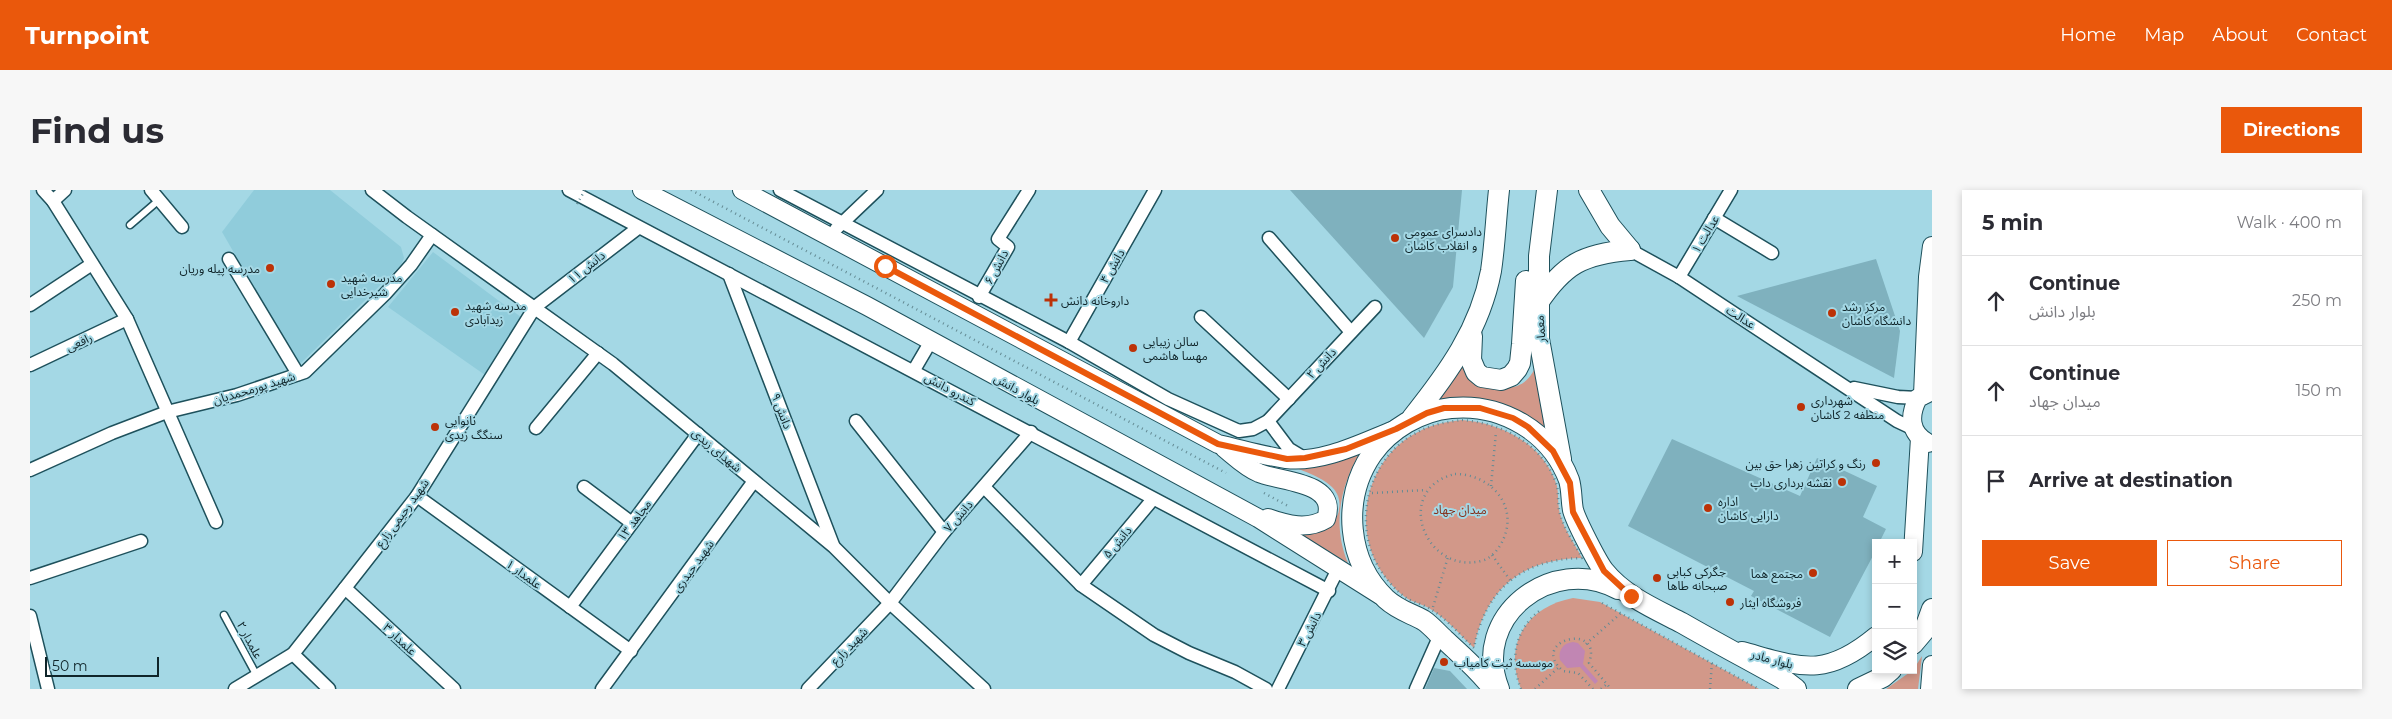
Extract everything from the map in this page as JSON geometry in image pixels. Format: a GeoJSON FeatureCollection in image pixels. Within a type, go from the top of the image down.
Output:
{"type":"FeatureCollection","features":[{"type":"Feature","properties":{"kind":"main road","name":"بلوار دانش"},"geometry":{"type":"LineString","coordinates":[[642,190],[931,341],[1235,506],[1386,598]]}},
{"type":"Feature","properties":{"kind":"main road"},"geometry":{"type":"LineString","coordinates":[[742,190],[1218,444],[1258,473],[1310,486],[1321,493],[1327,506],[1328,514],[1326,519],[1319,523],[1302,525],[1276,521],[1235,506]]}},
{"type":"Feature","properties":{"kind":"main road"},"geometry":{"type":"LineString","coordinates":[[1493,689],[1483,676],[1440,635],[1428,615],[1400,610],[1386,598],[1364,570],[1358,554],[1352,520],[1362,491],[1363,469],[1372,454],[1404,424],[1453,365],[1474,326],[1491,271],[1499,190]]}},
{"type":"Feature","properties":{"kind":"main road","name":"معمار"},"geometry":{"type":"LineString","coordinates":[[1547,190],[1539,256],[1539,338],[1563,466]]}},
{"type":"Feature","properties":{"kind":"main road"},"geometry":{"type":"LineString","coordinates":[[1538,303],[1550,285],[1576,262],[1588,256],[1630,250],[1593,193]]}},
{"type":"Feature","properties":{"kind":"main road"},"geometry":{"type":"LineString","coordinates":[[1914,539],[1922,437],[1911,416],[1925,394],[1928,277],[1932,246]]}},
{"type":"Feature","properties":{"kind":"main road"},"geometry":{"type":"LineString","coordinates":[[1474,326],[1471,360],[1476,372],[1490,379],[1501,380],[1510,376],[1520,363],[1526,280],[1539,256]]}},
{"type":"Feature","properties":{"kind":"main road"},"geometry":{"type":"LineString","coordinates":[[1218,444],[1287,459],[1305,458],[1346,449],[1427,413],[1462,407],[1480,408],[1499,420],[1528,427],[1542,438],[1563,466],[1570,483],[1573,512],[1604,571],[1631,596]]}},
{"type":"Feature","properties":{"kind":"main road"},"geometry":{"type":"LineString","coordinates":[[1499,689],[1493,663],[1495,645],[1500,628],[1510,612],[1523,597],[1537,588],[1553,581],[1571,578],[1590,578],[1607,583],[1783,679],[1796,689]]}},
{"type":"Feature","properties":{"kind":"main road"},"geometry":{"type":"LineString","coordinates":[[1917,639],[1924,631],[1932,609]]}},
{"type":"Feature","properties":{"kind":"main road","name":"بلوار مادر"},"geometry":{"type":"LineString","coordinates":[[1721,645],[1799,666],[1813,666],[1832,663],[1846,657],[1872,639]]}},
{"type":"Feature","properties":{"kind":"main road"},"geometry":{"type":"LineString","coordinates":[[1930,689],[1932,665]]}},
{"type":"Feature","properties":{"kind":"main road"},"geometry":{"type":"LineString","coordinates":[[1858,689],[1886,674]]}},
{"type":"Feature","properties":{"kind":"street"},"geometry":{"type":"LineString","coordinates":[[43,190],[53,202],[128,319],[216,522]]}},
{"type":"Feature","properties":{"kind":"street"},"geometry":{"type":"LineString","coordinates":[[53,202],[65,190]]}},
{"type":"Feature","properties":{"kind":"street","name":"شهدای زیدی"},"geometry":{"type":"LineString","coordinates":[[372,190],[598,353],[698,434],[834,547],[890,603],[984,689]]}},
{"type":"Feature","properties":{"kind":"street","name":"کندرو دانش"},"geometry":{"type":"LineString","coordinates":[[570,190],[638,228],[914,370],[1153,499],[1329,591]]}},
{"type":"Feature","properties":{"kind":"street"},"geometry":{"type":"LineString","coordinates":[[780,190],[979,297],[1068,342],[1168,399],[1239,431],[1253,429],[1268,421],[1289,449],[1305,458]]}},
{"type":"Feature","properties":{"kind":"street"},"geometry":{"type":"LineString","coordinates":[[829,236],[877,190]]}},
{"type":"Feature","properties":{"kind":"street","name":"دانش ۶"},"geometry":{"type":"LineString","coordinates":[[979,297],[1008,246],[998,240],[1029,190]]}},
{"type":"Feature","properties":{"kind":"street","name":"دانش ۴"},"geometry":{"type":"LineString","coordinates":[[1068,342],[1155,190]]}},
{"type":"Feature","properties":{"kind":"street","name":"عدالت ۱"},"geometry":{"type":"LineString","coordinates":[[1679,278],[1731,190]]}},
{"type":"Feature","properties":{"kind":"street"},"geometry":{"type":"LineString","coordinates":[[155,195],[182,227]]}},
{"type":"Feature","properties":{"kind":"street"},"geometry":{"type":"LineString","coordinates":[[1714,218],[1772,253]]}},
{"type":"Feature","properties":{"kind":"street","name":"دانش ۱۱"},"geometry":{"type":"LineString","coordinates":[[535,307],[638,228]]}},
{"type":"Feature","properties":{"kind":"street","name":"شهید پورمحمدیان"},"geometry":{"type":"LineString","coordinates":[[30,470],[112,433],[167,412],[237,395],[306,372],[385,294],[432,235]]}},
{"type":"Feature","properties":{"kind":"street"},"geometry":{"type":"LineString","coordinates":[[1269,238],[1350,332]]}},
{"type":"Feature","properties":{"kind":"street","name":"عدالت"},"geometry":{"type":"LineString","coordinates":[[1630,250],[1679,278],[1922,437]]}},
{"type":"Feature","properties":{"kind":"street"},"geometry":{"type":"LineString","coordinates":[[229,259],[298,374]]}},
{"type":"Feature","properties":{"kind":"street"},"geometry":{"type":"LineString","coordinates":[[30,305],[92,264]]}},
{"type":"Feature","properties":{"kind":"street","name":"دانش ۹"},"geometry":{"type":"LineString","coordinates":[[729,274],[834,547]]}},
{"type":"Feature","properties":{"kind":"street","name":"شهید رحیمی زارع"},"geometry":{"type":"LineString","coordinates":[[235,689],[293,654],[345,588],[417,496],[535,307]]}},
{"type":"Feature","properties":{"kind":"street","name":"دانش ۲"},"geometry":{"type":"LineString","coordinates":[[1268,421],[1375,307]]}},
{"type":"Feature","properties":{"kind":"street"},"geometry":{"type":"LineString","coordinates":[[1201,317],[1289,399]]}},
{"type":"Feature","properties":{"kind":"street","name":"رافعی"},"geometry":{"type":"LineString","coordinates":[[30,365],[128,319]]}},
{"type":"Feature","properties":{"kind":"street"},"geometry":{"type":"LineString","coordinates":[[914,370],[931,341]]}},
{"type":"Feature","properties":{"kind":"street"},"geometry":{"type":"LineString","coordinates":[[536,428],[598,353]]}},
{"type":"Feature","properties":{"kind":"street"},"geometry":{"type":"LineString","coordinates":[[1849,388],[1898,397],[1925,394]]}},
{"type":"Feature","properties":{"kind":"street"},"geometry":{"type":"LineString","coordinates":[[856,421],[944,532]]}},
{"type":"Feature","properties":{"kind":"street","name":"دانش ۷"},"geometry":{"type":"LineString","coordinates":[[890,603],[944,532],[1031,432]]}},
{"type":"Feature","properties":{"kind":"street","name":"مجاهد ۱۳"},"geometry":{"type":"LineString","coordinates":[[570,607],[698,434]]}},
{"type":"Feature","properties":{"kind":"street","name":"شهید حیدری"},"geometry":{"type":"LineString","coordinates":[[602,689],[754,481]]}},
{"type":"Feature","properties":{"kind":"street"},"geometry":{"type":"LineString","coordinates":[[584,486],[632,523]]}},
{"type":"Feature","properties":{"kind":"street"},"geometry":{"type":"LineString","coordinates":[[984,487],[1081,585],[1154,635],[1189,653],[1235,672],[1266,689]]}},
{"type":"Feature","properties":{"kind":"street","name":"علمدار ۱"},"geometry":{"type":"LineString","coordinates":[[417,496],[631,650]]}},
{"type":"Feature","properties":{"kind":"street","name":"دانش ۵"},"geometry":{"type":"LineString","coordinates":[[1081,585],[1153,499]]}},
{"type":"Feature","properties":{"kind":"street"},"geometry":{"type":"LineString","coordinates":[[30,578],[141,540]]}},
{"type":"Feature","properties":{"kind":"street","name":"دانش ۳"},"geometry":{"type":"LineString","coordinates":[[1278,689],[1329,591],[1338,569]]}},
{"type":"Feature","properties":{"kind":"street","name":"علمدار ۳"},"geometry":{"type":"LineString","coordinates":[[345,588],[454,689]]}},
{"type":"Feature","properties":{"kind":"street","name":"شهید زارع"},"geometry":{"type":"LineString","coordinates":[[808,689],[890,603]]}},
{"type":"Feature","properties":{"kind":"street"},"geometry":{"type":"LineString","coordinates":[[30,616],[48,689]]}},
{"type":"Feature","properties":{"kind":"street"},"geometry":{"type":"LineString","coordinates":[[1416,689],[1440,635]]}},
{"type":"Feature","properties":{"kind":"street"},"geometry":{"type":"LineString","coordinates":[[293,654],[329,689]]}},
{"type":"Feature","properties":{"kind":"lane"},"geometry":{"type":"LineString","coordinates":[[130,225],[155,195]]}},
{"type":"Feature","properties":{"kind":"lane","name":"علمدار ۲"},"geometry":{"type":"LineString","coordinates":[[224,614],[257,676]]}},
{"type":"Feature","properties":{"kind":"path"},"geometry":{"type":"LineString","coordinates":[[577,204],[585,190]]}},
{"type":"Feature","properties":{"kind":"path"},"geometry":{"type":"LineString","coordinates":[[691,190],[1230,475]]}},
{"type":"Feature","properties":{"kind":"path"},"geometry":{"type":"LineString","coordinates":[[1491,486],[1499,420]]}},
{"type":"Feature","properties":{"kind":"path"},"geometry":{"type":"LineString","coordinates":[[1499,420],[1542,460],[1557,487],[1560,516],[1582,558],[1562,558],[1543,562],[1525,570],[1510,580],[1485,611],[1474,648],[1428,615],[1395,588],[1377,564],[1367,535],[1362,491],[1393,450],[1418,432],[1447,422],[1499,420]]}},
{"type":"Feature","properties":{"kind":"path"},"geometry":{"type":"LineString","coordinates":[[1455,474],[1474,476],[1491,486],[1498,493],[1506,510],[1506,530],[1498,548],[1483,560],[1463,562],[1448,557],[1430,543],[1422,526],[1421,506],[1427,490],[1436,481],[1455,474]]}},
{"type":"Feature","properties":{"kind":"path"},"geometry":{"type":"LineString","coordinates":[[1256,489],[1292,507]]}},
{"type":"Feature","properties":{"kind":"path"},"geometry":{"type":"LineString","coordinates":[[1362,491],[1427,490]]}},
{"type":"Feature","properties":{"kind":"path"},"geometry":{"type":"LineString","coordinates":[[1428,615],[1448,557]]}},
{"type":"Feature","properties":{"kind":"path"},"geometry":{"type":"LineString","coordinates":[[1586,644],[1621,613],[1631,596]]}},
{"type":"Feature","properties":{"kind":"path"},"geometry":{"type":"LineString","coordinates":[[1600,602],[1759,689]]}},
{"type":"Feature","properties":{"kind":"path"},"geometry":{"type":"LineString","coordinates":[[1521,689],[1516,676],[1515,649],[1526,624],[1547,606]]}},
{"type":"Feature","properties":{"kind":"path"},"geometry":{"type":"LineString","coordinates":[[1593,689],[1578,673],[1569,673],[1559,668],[1554,657],[1560,642],[1565,639],[1577,638],[1586,644],[1591,654],[1589,664],[1612,689]]}},
{"type":"Feature","properties":{"kind":"path"},"geometry":{"type":"LineString","coordinates":[[1710,689],[1712,663],[1721,645]]}},
{"type":"Feature","properties":{"kind":"path"},"geometry":{"type":"LineString","coordinates":[[1535,689],[1559,668]]}},
{"type":"Feature","properties":{"kind":"path"},"geometry":{"type":"LineString","coordinates":[[1601,689],[1607,684]]}},
{"type":"Feature","properties":{"kind":"shaded area"},"geometry":{"type":"Polygon","coordinates":[[[254,190],[330,190],[401,247],[404,258],[401,265],[299,365],[222,232],[254,190]]]}},
{"type":"Feature","properties":{"kind":"shaded area","name":"مدرسه شهید زیدآبادی"},"geometry":{"type":"Polygon","coordinates":[[[433,252],[521,317],[485,375],[388,307],[433,252]]]}},
{"type":"Feature","properties":{"kind":"shaded area"},"geometry":{"type":"Polygon","coordinates":[[[1578,643],[1585,651],[1583,664],[1598,681],[1595,684],[1580,667],[1567,668],[1560,660],[1562,648],[1566,644],[1578,643]]]}},
{"type":"Feature","properties":{"kind":"green space"},"geometry":{"type":"Polygon","coordinates":[[[1467,351],[1505,388],[1518,386],[1527,380],[1534,371],[1539,359],[1549,436],[1431,405],[1467,351]]]}},
{"type":"Feature","properties":{"kind":"green space","name":"میدان جهاد"},"geometry":{"type":"Polygon","coordinates":[[[1462,420],[1477,422],[1506,431],[1532,447],[1542,458],[1551,471],[1557,486],[1559,509],[1563,522],[1582,558],[1541,564],[1524,571],[1510,581],[1497,594],[1487,609],[1479,627],[1474,648],[1438,614],[1408,599],[1388,581],[1375,560],[1368,539],[1366,518],[1368,498],[1375,477],[1385,459],[1400,444],[1418,432],[1429,427],[1462,420]]]}},
{"type":"Feature","properties":{"kind":"green space"},"geometry":{"type":"Polygon","coordinates":[[[1361,451],[1348,478],[1341,506],[1340,534],[1348,563],[1293,530],[1331,522],[1338,515],[1339,500],[1331,486],[1317,477],[1292,466],[1361,451]]]}},
{"type":"Feature","properties":{"kind":"green space"},"geometry":{"type":"Polygon","coordinates":[[[1573,598],[1600,602],[1759,689],[1521,689],[1516,673],[1515,657],[1517,643],[1523,630],[1531,619],[1543,610],[1573,598]]]}},
{"type":"Feature","properties":{"kind":"green space"},"geometry":{"type":"Polygon","coordinates":[[[1922,656],[1918,689],[1886,689],[1907,674],[1917,674],[1917,664],[1922,656]]]}},
{"type":"Feature","properties":{"kind":"building","name":"دادسرای عمومی و انقلاب کاشان"},"geometry":{"type":"Polygon","coordinates":[[[1290,190],[1462,190],[1453,287],[1424,338],[1290,190]]]}},
{"type":"Feature","properties":{"kind":"building","name":"مرکز رشد دانشگاه کاشان"},"geometry":{"type":"Polygon","coordinates":[[[1876,259],[1900,331],[1894,378],[1737,296],[1876,259]]]}},
{"type":"Feature","properties":{"kind":"building"},"geometry":{"type":"Polygon","coordinates":[[[1672,439],[1800,496],[1817,458],[1877,486],[1863,517],[1886,529],[1881,539],[1872,539],[1872,558],[1830,637],[1751,596],[1754,591],[1628,526],[1672,439]]]}},
{"type":"Feature","properties":{"kind":"building"},"geometry":{"type":"Polygon","coordinates":[[[1434,668],[1450,671],[1467,689],[1425,689],[1434,668]]]}},
{"type":"Feature","properties":{"kind":"place","name":"دادسرای عمومی و انقلاب کاشان"},"geometry":{"type":"Point","coordinates":[1395,238]}},
{"type":"Feature","properties":{"kind":"place","name":"مدرسه پیله وریان"},"geometry":{"type":"Point","coordinates":[270,268]}},
{"type":"Feature","properties":{"kind":"place","name":"مدرسه شهید شیرخدایی"},"geometry":{"type":"Point","coordinates":[331,284]}},
{"type":"Feature","properties":{"kind":"place","name":"داروخانه دانش"},"geometry":{"type":"Point","coordinates":[1051,300]}},
{"type":"Feature","properties":{"kind":"place","name":"مدرسه شهید زیدآبادی"},"geometry":{"type":"Point","coordinates":[455,312]}},
{"type":"Feature","properties":{"kind":"place","name":"مرکز رشد دانشگاه کاشان"},"geometry":{"type":"Point","coordinates":[1832,313]}},
{"type":"Feature","properties":{"kind":"place","name":"سالن زیبایی مهسا هاشمی"},"geometry":{"type":"Point","coordinates":[1133,348]}},
{"type":"Feature","properties":{"kind":"place","name":"شهرداری منطفه 2 کاشان"},"geometry":{"type":"Point","coordinates":[1801,407]}},
{"type":"Feature","properties":{"kind":"place","name":"نانوایی سنگگ زیدی"},"geometry":{"type":"Point","coordinates":[435,427]}},
{"type":"Feature","properties":{"kind":"place","name":"رنگ و کراتین زهرا حق بین"},"geometry":{"type":"Point","coordinates":[1876,463]}},
{"type":"Feature","properties":{"kind":"place","name":"نقشه برداری داپ"},"geometry":{"type":"Point","coordinates":[1842,482]}},
{"type":"Feature","properties":{"kind":"place","name":"اداره دارایی کاشان"},"geometry":{"type":"Point","coordinates":[1708,508]}},
{"type":"Feature","properties":{"kind":"place","name":"مجتمع هما"},"geometry":{"type":"Point","coordinates":[1813,573]}},
{"type":"Feature","properties":{"kind":"place","name":"جگرکی کبابی صبحانه طاها"},"geometry":{"type":"Point","coordinates":[1657,578]}},
{"type":"Feature","properties":{"kind":"place","name":"فروشگاه ایثار"},"geometry":{"type":"Point","coordinates":[1730,602]}},
{"type":"Feature","properties":{"kind":"place","name":"موسسه ثبت کامیاب"},"geometry":{"type":"Point","coordinates":[1444,662]}},
{"type":"Feature","properties":{"kind":"route"},"geometry":{"type":"LineString","coordinates":[[885,266],[1218,444],[1287,459],[1305,458],[1324,456],[1346,449],[1396,429],[1427,413],[1444,408],[1480,408],[1513,418],[1542,438],[1563,466],[1570,483],[1573,512],[1604,571],[1631,596]]}}]}
